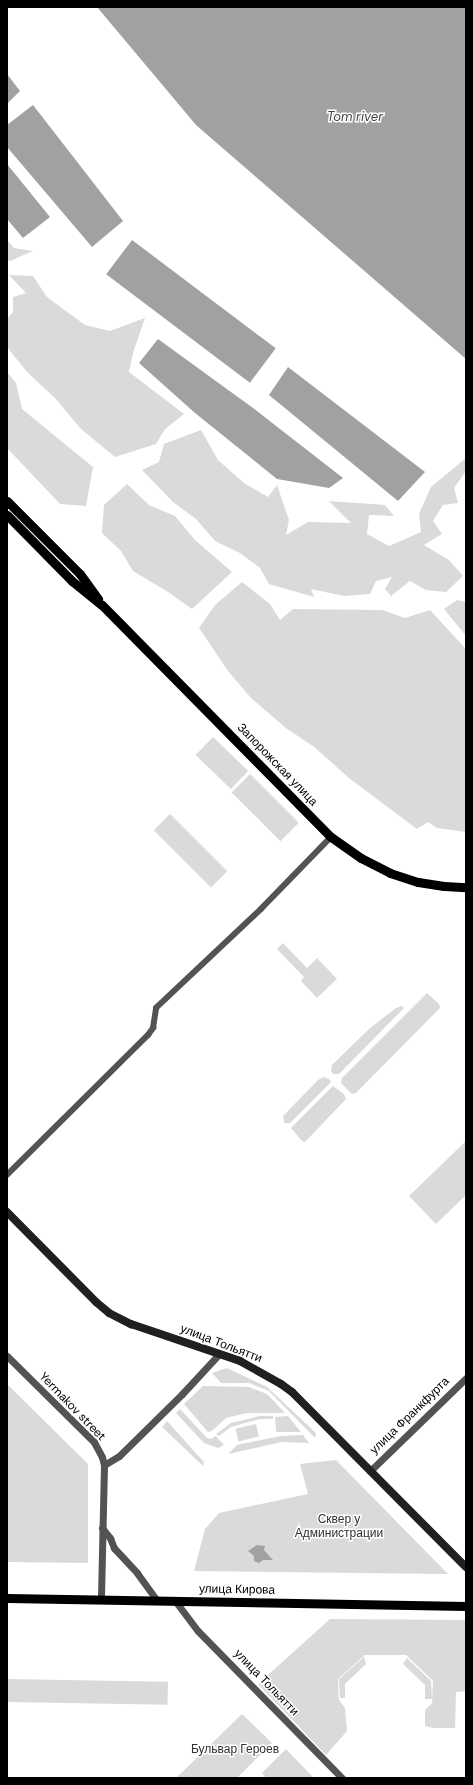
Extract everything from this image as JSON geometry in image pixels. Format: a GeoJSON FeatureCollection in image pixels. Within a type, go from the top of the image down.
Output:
{"type":"FeatureCollection","features":[{"type":"Feature","properties":{"kind":"main road","name":"Запорожская улица"},"geometry":{"type":"LineString","coordinates":[[7,501],[80,574],[102,605]]}},
{"type":"Feature","properties":{"kind":"main road","name":"Запорожская улица"},"geometry":{"type":"LineString","coordinates":[[7,515],[72,581],[102,605],[331,837],[361,858],[390,873],[418,882],[444,886],[466,887]]}},
{"type":"Feature","properties":{"kind":"main road","name":"улица Тольятти"},"geometry":{"type":"LineString","coordinates":[[7,1212],[96,1302],[109,1313],[131,1324],[255,1368],[286,1388],[466,1567]]}},
{"type":"Feature","properties":{"kind":"main road","name":"улица Кирова"},"geometry":{"type":"LineString","coordinates":[[7,1598],[466,1606]]}},
{"type":"Feature","properties":{"kind":"street"},"geometry":{"type":"LineString","coordinates":[[7,1175],[148,1035],[153,1028],[156,1008],[261,909],[331,837]]}},
{"type":"Feature","properties":{"kind":"street"},"geometry":{"type":"LineString","coordinates":[[104,1465],[119,1456],[173,1403],[219,1354]]}},
{"type":"Feature","properties":{"kind":"street","name":"Yermakov street"},"geometry":{"type":"LineString","coordinates":[[7,1356],[94,1442],[102,1457],[104,1465],[101,1600]]}},
{"type":"Feature","properties":{"kind":"street","name":"улица Франкфурта"},"geometry":{"type":"LineString","coordinates":[[370,1471],[466,1378]]}},
{"type":"Feature","properties":{"kind":"street"},"geometry":{"type":"LineString","coordinates":[[102,1528],[110,1538],[114,1548],[137,1573],[157,1601]]}},
{"type":"Feature","properties":{"kind":"street","name":"улица Тольятти"},"geometry":{"type":"LineString","coordinates":[[176,1602],[198,1631],[342,1778]]}},
{"type":"Feature","properties":{"kind":"green space"},"geometry":{"type":"Polygon","coordinates":[[[7,240],[14,248],[33,251],[10,261],[7,260],[7,240]]]}},
{"type":"Feature","properties":{"kind":"green space"},"geometry":{"type":"Polygon","coordinates":[[[9,275],[33,276],[47,297],[85,325],[110,331],[145,318],[133,353],[129,372],[184,414],[165,429],[156,444],[115,457],[80,428],[56,399],[27,372],[7,347],[7,319],[13,312],[13,297],[26,293],[9,275]]]}},
{"type":"Feature","properties":{"kind":"green space"},"geometry":{"type":"Polygon","coordinates":[[[7,372],[16,383],[22,409],[93,467],[86,506],[60,504],[7,448],[7,372]]]}},
{"type":"Feature","properties":{"kind":"green space"},"geometry":{"type":"Polygon","coordinates":[[[201,430],[218,460],[244,483],[268,497],[277,485],[289,520],[286,535],[308,522],[351,523],[329,501],[385,505],[394,516],[369,515],[367,534],[389,546],[421,532],[419,514],[431,487],[466,458],[466,471],[454,488],[458,503],[443,505],[433,521],[442,534],[424,545],[449,560],[463,576],[446,592],[426,590],[410,581],[391,596],[385,589],[392,577],[376,581],[370,594],[344,596],[311,589],[314,597],[269,584],[260,568],[240,553],[215,541],[196,519],[173,502],[142,470],[159,462],[164,444],[201,430]]]}},
{"type":"Feature","properties":{"kind":"green space"},"geometry":{"type":"Polygon","coordinates":[[[127,484],[149,505],[175,516],[195,540],[232,572],[192,609],[168,592],[133,571],[121,551],[102,533],[104,505],[127,484]]]}},
{"type":"Feature","properties":{"kind":"green space"},"geometry":{"type":"Polygon","coordinates":[[[242,582],[270,604],[280,620],[293,609],[382,610],[405,618],[430,610],[466,649],[466,832],[437,828],[428,822],[417,829],[349,778],[313,746],[287,729],[251,698],[228,671],[199,628],[215,605],[242,582]]]}},
{"type":"Feature","properties":{"kind":"green space"},"geometry":{"type":"Polygon","coordinates":[[[457,600],[466,602],[466,636],[444,609],[457,600]]]}},
{"type":"Feature","properties":{"kind":"green space"},"geometry":{"type":"Polygon","coordinates":[[[213,737],[248,771],[231,789],[196,755],[213,737]]]}},
{"type":"Feature","properties":{"kind":"green space"},"geometry":{"type":"Polygon","coordinates":[[[250,774],[299,823],[280,841],[232,792],[250,774]]]}},
{"type":"Feature","properties":{"kind":"green space"},"geometry":{"type":"Polygon","coordinates":[[[170,814],[227,871],[211,888],[154,830],[170,814]]]}},
{"type":"Feature","properties":{"kind":"green space"},"geometry":{"type":"Polygon","coordinates":[[[283,943],[307,968],[317,958],[337,979],[317,998],[301,981],[304,977],[277,949],[283,943]]]}},
{"type":"Feature","properties":{"kind":"green space"},"geometry":{"type":"Polygon","coordinates":[[[427,993],[439,1004],[440,1008],[356,1093],[352,1094],[341,1083],[342,1078],[427,993]]]}},
{"type":"Feature","properties":{"kind":"green space"},"geometry":{"type":"Polygon","coordinates":[[[402,1006],[404,1008],[339,1074],[333,1074],[331,1071],[332,1065],[370,1028],[396,1008],[402,1006]]]}},
{"type":"Feature","properties":{"kind":"green space"},"geometry":{"type":"Polygon","coordinates":[[[323,1077],[329,1079],[331,1082],[290,1123],[284,1123],[283,1116],[318,1080],[323,1077]]]}},
{"type":"Feature","properties":{"kind":"green space"},"geometry":{"type":"Polygon","coordinates":[[[333,1086],[344,1094],[346,1099],[305,1142],[302,1141],[291,1128],[333,1086]]]}},
{"type":"Feature","properties":{"kind":"green space"},"geometry":{"type":"Polygon","coordinates":[[[466,1141],[466,1195],[436,1224],[409,1196],[466,1141]]]}},
{"type":"Feature","properties":{"kind":"green space"},"geometry":{"type":"Polygon","coordinates":[[[227,1368],[267,1387],[316,1433],[315,1438],[269,1391],[249,1383],[221,1383],[212,1373],[227,1368]]]}},
{"type":"Feature","properties":{"kind":"green space"},"geometry":{"type":"Polygon","coordinates":[[[7,1384],[88,1464],[88,1563],[7,1562],[7,1384]]]}},
{"type":"Feature","properties":{"kind":"green space"},"geometry":{"type":"Polygon","coordinates":[[[203,1386],[249,1387],[267,1394],[285,1413],[247,1413],[226,1418],[212,1431],[208,1432],[184,1404],[203,1386]]]}},
{"type":"Feature","properties":{"kind":"green space"},"geometry":{"type":"Polygon","coordinates":[[[180,1409],[207,1438],[211,1439],[216,1436],[224,1445],[218,1448],[204,1443],[176,1413],[180,1409]]]}},
{"type":"Feature","properties":{"kind":"green space"},"geometry":{"type":"Polygon","coordinates":[[[260,1416],[273,1416],[273,1419],[260,1419],[231,1427],[219,1436],[216,1434],[231,1423],[260,1416]]]}},
{"type":"Feature","properties":{"kind":"green space"},"geometry":{"type":"Polygon","coordinates":[[[288,1416],[301,1432],[276,1432],[275,1417],[288,1416]]]}},
{"type":"Feature","properties":{"kind":"green space"},"geometry":{"type":"Polygon","coordinates":[[[167,1421],[204,1462],[203,1466],[162,1427],[167,1421]]]}},
{"type":"Feature","properties":{"kind":"green space"},"geometry":{"type":"Polygon","coordinates":[[[256,1424],[259,1437],[238,1441],[236,1429],[256,1424]]]}},
{"type":"Feature","properties":{"kind":"green space"},"geometry":{"type":"Polygon","coordinates":[[[303,1435],[309,1443],[282,1442],[228,1454],[237,1445],[281,1436],[303,1435]]]}},
{"type":"Feature","properties":{"kind":"green space","name":"Сквер у Администрации"},"geometry":{"type":"Polygon","coordinates":[[[336,1460],[448,1574],[194,1571],[205,1529],[219,1513],[308,1494],[300,1464],[336,1460]]]}},
{"type":"Feature","properties":{"kind":"green space"},"geometry":{"type":"Polygon","coordinates":[[[330,1619],[466,1620],[466,1691],[456,1692],[455,1728],[433,1728],[425,1726],[425,1710],[432,1703],[433,1681],[406,1655],[365,1655],[338,1679],[339,1700],[345,1708],[347,1731],[326,1755],[258,1684],[330,1619]]]}},
{"type":"Feature","properties":{"kind":"green space"},"geometry":{"type":"Polygon","coordinates":[[[364,1657],[366,1664],[345,1684],[345,1698],[340,1698],[339,1679],[364,1657]]]}},
{"type":"Feature","properties":{"kind":"green space"},"geometry":{"type":"Polygon","coordinates":[[[407,1658],[431,1681],[432,1699],[425,1699],[425,1685],[403,1664],[407,1658]]]}},
{"type":"Feature","properties":{"kind":"green space"},"geometry":{"type":"Polygon","coordinates":[[[7,1679],[168,1682],[168,1705],[7,1702],[7,1679]]]}},
{"type":"Feature","properties":{"kind":"green space","name":"Бульвар Героев"},"geometry":{"type":"Polygon","coordinates":[[[242,1714],[272,1743],[237,1778],[176,1778],[242,1714]]]}},
{"type":"Feature","properties":{"kind":"green space"},"geometry":{"type":"Polygon","coordinates":[[[286,1749],[314,1778],[266,1778],[262,1773],[286,1749]]]}},
{"type":"Feature","properties":{"kind":"water","name":"Tom river"},"geometry":{"type":"Polygon","coordinates":[[[97,7],[466,7],[466,359],[196,125],[97,7]]]}},
{"type":"Feature","properties":{"kind":"water"},"geometry":{"type":"Polygon","coordinates":[[[7,74],[20,91],[7,104],[7,74]]]}},
{"type":"Feature","properties":{"kind":"water"},"geometry":{"type":"Polygon","coordinates":[[[33,105],[123,221],[92,247],[7,147],[7,125],[33,105]]]}},
{"type":"Feature","properties":{"kind":"water"},"geometry":{"type":"Polygon","coordinates":[[[7,164],[50,217],[23,238],[7,219],[7,164]]]}},
{"type":"Feature","properties":{"kind":"water"},"geometry":{"type":"Polygon","coordinates":[[[132,240],[276,348],[250,383],[106,274],[132,240]]]}},
{"type":"Feature","properties":{"kind":"water"},"geometry":{"type":"Polygon","coordinates":[[[158,339],[253,408],[343,478],[329,488],[277,479],[195,413],[139,363],[158,339]]]}},
{"type":"Feature","properties":{"kind":"water"},"geometry":{"type":"Polygon","coordinates":[[[288,367],[425,472],[398,501],[269,395],[288,367]]]}},
{"type":"Feature","properties":{"kind":"water"},"geometry":{"type":"Polygon","coordinates":[[[257,1545],[265,1546],[264,1550],[273,1560],[263,1560],[259,1563],[254,1561],[254,1556],[248,1551],[257,1545]]]}}]}
